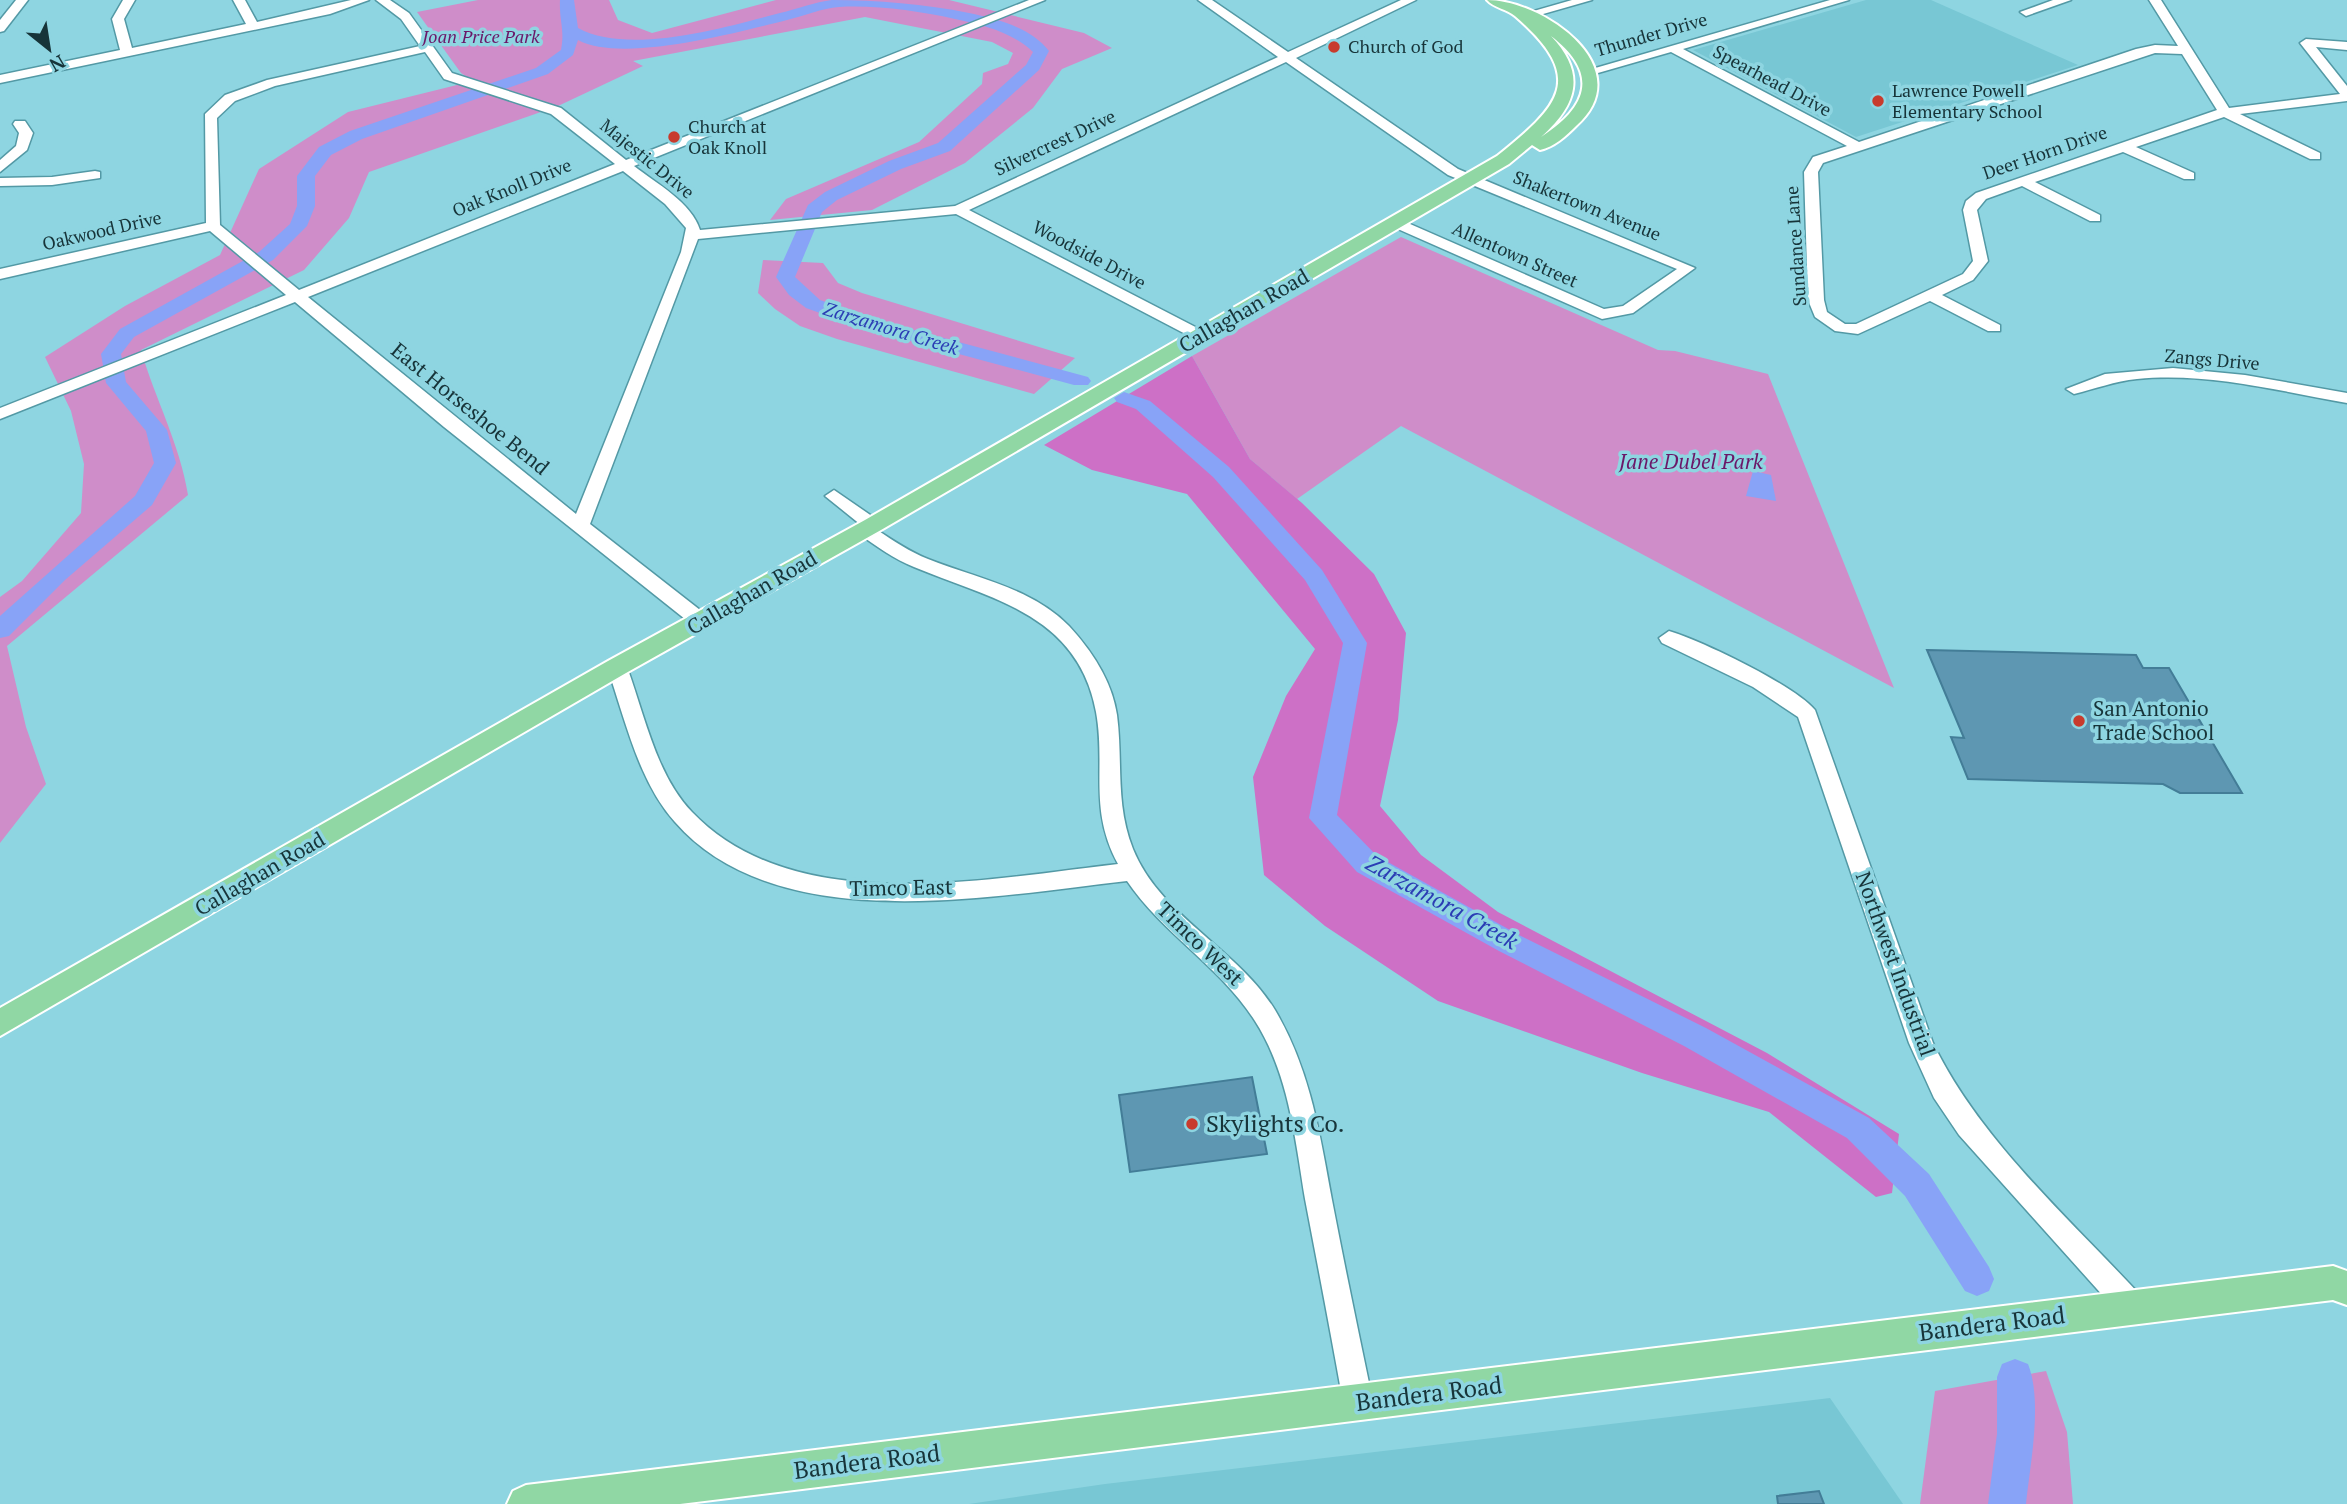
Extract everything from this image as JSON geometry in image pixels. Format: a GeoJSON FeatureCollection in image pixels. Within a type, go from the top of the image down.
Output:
{"type":"FeatureCollection","features":[{"type":"Feature","properties":{"kind":"main road","name":"Callaghan Road"},"geometry":{"type":"LineString","coordinates":[[1494,0],[1554,30],[1581,55],[1591,71]]}},
{"type":"Feature","properties":{"kind":"main road","name":"Callaghan Road"},"geometry":{"type":"LineString","coordinates":[[0,1023],[617,667],[702,622],[1201,336],[1510,154],[1540,131],[1560,109],[1567,81],[1559,55],[1529,16]]}},
{"type":"Feature","properties":{"kind":"main road"},"geometry":{"type":"LineString","coordinates":[[1529,16],[1577,66],[1591,71]]}},
{"type":"Feature","properties":{"kind":"main road"},"geometry":{"type":"LineString","coordinates":[[1510,154],[1540,137],[1567,114],[1579,92],[1581,75],[1591,71]]}},
{"type":"Feature","properties":{"kind":"main road","name":"Bandera Road"},"geometry":{"type":"LineString","coordinates":[[526,1504],[2342,1279]]}},
{"type":"Feature","properties":{"kind":"street"},"geometry":{"type":"LineString","coordinates":[[0,28],[22,0]]}},
{"type":"Feature","properties":{"kind":"street"},"geometry":{"type":"LineString","coordinates":[[127,53],[118,19],[129,0]]}},
{"type":"Feature","properties":{"kind":"street"},"geometry":{"type":"LineString","coordinates":[[239,0],[253,26]]}},
{"type":"Feature","properties":{"kind":"street"},"geometry":{"type":"LineString","coordinates":[[0,78],[253,26],[363,0]]}},
{"type":"Feature","properties":{"kind":"street","name":"Majestic Drive"},"geometry":{"type":"LineString","coordinates":[[382,0],[405,16],[449,76],[563,116],[678,209],[687,218],[694,235]]}},
{"type":"Feature","properties":{"kind":"street","name":"Oak Knoll Drive"},"geometry":{"type":"LineString","coordinates":[[0,414],[1039,0]]}},
{"type":"Feature","properties":{"kind":"street","name":"Shakertown Avenue"},"geometry":{"type":"LineString","coordinates":[[1204,0],[1440,164],[1688,268],[1619,313]]}},
{"type":"Feature","properties":{"kind":"street","name":"Silvercrest Drive"},"geometry":{"type":"LineString","coordinates":[[694,235],[957,210],[1410,0]]}},
{"type":"Feature","properties":{"kind":"street","name":"Callaghan Road"},"geometry":{"type":"LineString","coordinates":[[1516,0],[1529,16]]}},
{"type":"Feature","properties":{"kind":"street"},"geometry":{"type":"LineString","coordinates":[[1529,16],[1586,0]]}},
{"type":"Feature","properties":{"kind":"street","name":"Thunder Drive"},"geometry":{"type":"LineString","coordinates":[[1591,71],[1843,0]]}},
{"type":"Feature","properties":{"kind":"street"},"geometry":{"type":"LineString","coordinates":[[2026,12],[2065,0]]}},
{"type":"Feature","properties":{"kind":"street"},"geometry":{"type":"LineString","coordinates":[[2155,0],[2225,112],[2315,156]]}},
{"type":"Feature","properties":{"kind":"street"},"geometry":{"type":"LineString","coordinates":[[2347,46],[2306,43],[2347,96]]}},
{"type":"Feature","properties":{"kind":"street"},"geometry":{"type":"LineString","coordinates":[[213,226],[209,117],[230,98],[271,83],[427,48]]}},
{"type":"Feature","properties":{"kind":"street","name":"Spearhead Drive"},"geometry":{"type":"LineString","coordinates":[[1672,48],[1855,145]]}},
{"type":"Feature","properties":{"kind":"street","name":"Sundance Lane"},"geometry":{"type":"LineString","coordinates":[[1841,328],[1824,319],[1816,300],[1811,172],[1818,160],[1855,145],[2140,52],[2154,49],[2185,50]]}},
{"type":"Feature","properties":{"kind":"street"},"geometry":{"type":"LineString","coordinates":[[1581,55],[1599,61],[1621,62]]}},
{"type":"Feature","properties":{"kind":"street","name":"Deer Horn Drive"},"geometry":{"type":"LineString","coordinates":[[1981,261],[1970,204],[1981,196],[2225,112],[2347,96]]}},
{"type":"Feature","properties":{"kind":"street"},"geometry":{"type":"LineString","coordinates":[[0,168],[26,140],[26,133],[20,124]]}},
{"type":"Feature","properties":{"kind":"street"},"geometry":{"type":"LineString","coordinates":[[2124,147],[2189,176]]}},
{"type":"Feature","properties":{"kind":"street"},"geometry":{"type":"LineString","coordinates":[[0,182],[52,181],[95,175]]}},
{"type":"Feature","properties":{"kind":"street"},"geometry":{"type":"LineString","coordinates":[[2022,181],[2095,218]]}},
{"type":"Feature","properties":{"kind":"street","name":"Woodside Drive"},"geometry":{"type":"LineString","coordinates":[[957,210],[1201,336]]}},
{"type":"Feature","properties":{"kind":"street","name":"Allentown Street"},"geometry":{"type":"LineString","coordinates":[[1396,223],[1591,311],[1619,313]]}},
{"type":"Feature","properties":{"kind":"street","name":"East Horseshoe Bend"},"geometry":{"type":"LineString","coordinates":[[213,226],[580,527],[702,622]]}},
{"type":"Feature","properties":{"kind":"street","name":"Oakwood Drive"},"geometry":{"type":"LineString","coordinates":[[0,274],[213,226]]}},
{"type":"Feature","properties":{"kind":"street"},"geometry":{"type":"LineString","coordinates":[[580,527],[694,235]]}},
{"type":"Feature","properties":{"kind":"street"},"geometry":{"type":"LineString","coordinates":[[1838,345],[1841,328],[1858,329],[1931,295],[1968,277],[1981,261],[2002,263]]}},
{"type":"Feature","properties":{"kind":"street"},"geometry":{"type":"LineString","coordinates":[[1931,295],[1994,328]]}},
{"type":"Feature","properties":{"kind":"street","name":"Zangs Drive"},"geometry":{"type":"LineString","coordinates":[[2074,389],[2109,379],[2174,374],[2247,382],[2347,398]]}},
{"type":"Feature","properties":{"kind":"street","name":"Timco West"},"geometry":{"type":"LineString","coordinates":[[834,496],[913,560],[1022,602],[1059,628],[1081,653],[1105,698],[1110,727],[1110,811],[1118,839],[1134,871],[1174,922],[1246,989],[1286,1055],[1302,1109],[1358,1402]]}},
{"type":"Feature","properties":{"kind":"street","name":"Northwest Industrial"},"geometry":{"type":"LineString","coordinates":[[1668,638],[1781,695],[1805,713],[1813,729],[1815,743],[1921,1043],[1943,1090],[1968,1127],[2132,1307]]}},
{"type":"Feature","properties":{"kind":"street","name":"Timco East"},"geometry":{"type":"LineString","coordinates":[[617,667],[660,780],[681,815],[712,844],[753,866],[816,885],[880,892],[1134,871]]}},
{"type":"Feature","properties":{"kind":"shaded area","name":"Lawrence Powell Elementary School"},"geometry":{"type":"Polygon","coordinates":[[[1866,0],[1931,0],[2078,65],[1856,137],[1693,50],[1866,0]]]}},
{"type":"Feature","properties":{"kind":"shaded area"},"geometry":{"type":"Polygon","coordinates":[[[1192,356],[1250,459],[1302,503],[1374,574],[1406,633],[1398,720],[1380,806],[1421,855],[1498,912],[1767,1053],[1899,1134],[1892,1193],[1876,1197],[1769,1112],[1642,1073],[1438,1001],[1325,926],[1264,875],[1253,777],[1286,696],[1315,649],[1187,494],[1092,470],[1044,445],[1192,356]]]}},
{"type":"Feature","properties":{"kind":"shaded area"},"geometry":{"type":"Polygon","coordinates":[[[1830,1398],[1903,1504],[969,1504],[1105,1484],[1830,1398]]]}},
{"type":"Feature","properties":{"kind":"green space","name":"Joan Price Park"},"geometry":{"type":"Polygon","coordinates":[[[478,0],[609,0],[618,20],[652,33],[776,0],[949,0],[1084,33],[1112,48],[1062,69],[1033,108],[965,163],[872,210],[770,220],[786,199],[919,142],[982,84],[983,73],[1008,64],[1013,53],[992,42],[865,17],[633,61],[643,66],[558,106],[369,172],[349,218],[304,270],[141,350],[179,458],[188,495],[7,646],[26,727],[46,784],[0,843],[0,597],[22,581],[81,513],[84,464],[71,411],[45,357],[125,306],[220,255],[259,169],[348,112],[473,81],[461,73],[417,12],[478,0]]]}},
{"type":"Feature","properties":{"kind":"green space","name":"Jane Dubel Park"},"geometry":{"type":"Polygon","coordinates":[[[1401,237],[1658,350],[1675,351],[1768,374],[1894,688],[1401,426],[1297,499],[1250,459],[1192,356],[1401,237]]]}},
{"type":"Feature","properties":{"kind":"green space"},"geometry":{"type":"Polygon","coordinates":[[[763,260],[823,263],[838,283],[862,293],[1075,358],[1034,394],[837,339],[800,326],[758,293],[763,260]]]}},
{"type":"Feature","properties":{"kind":"green space"},"geometry":{"type":"Polygon","coordinates":[[[2046,1371],[2067,1432],[2073,1504],[1920,1504],[1935,1391],[2046,1371]]]}},
{"type":"Feature","properties":{"kind":"water"},"geometry":{"type":"Polygon","coordinates":[[[1753,471],[1771,475],[1776,501],[1746,496],[1753,471]]]}},
{"type":"Feature","properties":{"kind":"building","name":"San Antonio Trade School"},"geometry":{"type":"Polygon","coordinates":[[[1927,650],[2136,655],[2143,668],[2169,668],[2242,793],[2180,793],[2163,784],[1968,779],[1951,737],[1964,738],[1927,650]]]}},
{"type":"Feature","properties":{"kind":"building","name":"Skylights Co."},"geometry":{"type":"Polygon","coordinates":[[[1252,1077],[1267,1154],[1130,1172],[1119,1095],[1252,1077]]]}},
{"type":"Feature","properties":{"kind":"building"},"geometry":{"type":"Polygon","coordinates":[[[1819,1491],[1824,1504],[1778,1504],[1777,1496],[1819,1491]]]}},
{"type":"Feature","properties":{"kind":"waterway","name":"Zarzamora Creek"},"geometry":{"type":"LineString","coordinates":[[567,0],[568,20],[573,31],[591,41],[621,44],[658,42],[741,27],[836,3],[883,5],[946,13],[977,19],[1027,39],[1041,51],[1033,67],[944,147],[895,165],[831,196],[814,209],[785,277],[796,291],[813,304],[866,323],[1081,381]]}},
{"type":"Feature","properties":{"kind":"waterway"},"geometry":{"type":"LineString","coordinates":[[0,630],[57,575],[144,500],[165,463],[156,430],[116,383],[111,354],[127,333],[266,256],[298,226],[306,206],[306,176],[325,151],[356,135],[542,71],[568,52],[572,31]]}},
{"type":"Feature","properties":{"kind":"waterway","name":"Zarzamora Creek"},"geometry":{"type":"LineString","coordinates":[[1124,398],[1143,405],[1221,472],[1314,575],[1355,643],[1323,818],[1367,864],[1509,943],[1695,1037],[1858,1128],[1917,1185],[1977,1279]]}},
{"type":"Feature","properties":{"kind":"waterway","name":"Zarzamora Creek"},"geometry":{"type":"LineString","coordinates":[[2007,1504],[2015,1434],[2015,1377]]}},
{"type":"Feature","properties":{"kind":"place","name":"Church of God"},"geometry":{"type":"Point","coordinates":[1334,47]}},
{"type":"Feature","properties":{"kind":"place","name":"Lawrence Powell Elementary School"},"geometry":{"type":"Point","coordinates":[1878,101]}},
{"type":"Feature","properties":{"kind":"place","name":"Church at Oak Knoll"},"geometry":{"type":"Point","coordinates":[674,137]}},
{"type":"Feature","properties":{"kind":"place","name":"San Antonio Trade School"},"geometry":{"type":"Point","coordinates":[2079,721]}},
{"type":"Feature","properties":{"kind":"place","name":"Skylights Co."},"geometry":{"type":"Point","coordinates":[1192,1124]}}]}
